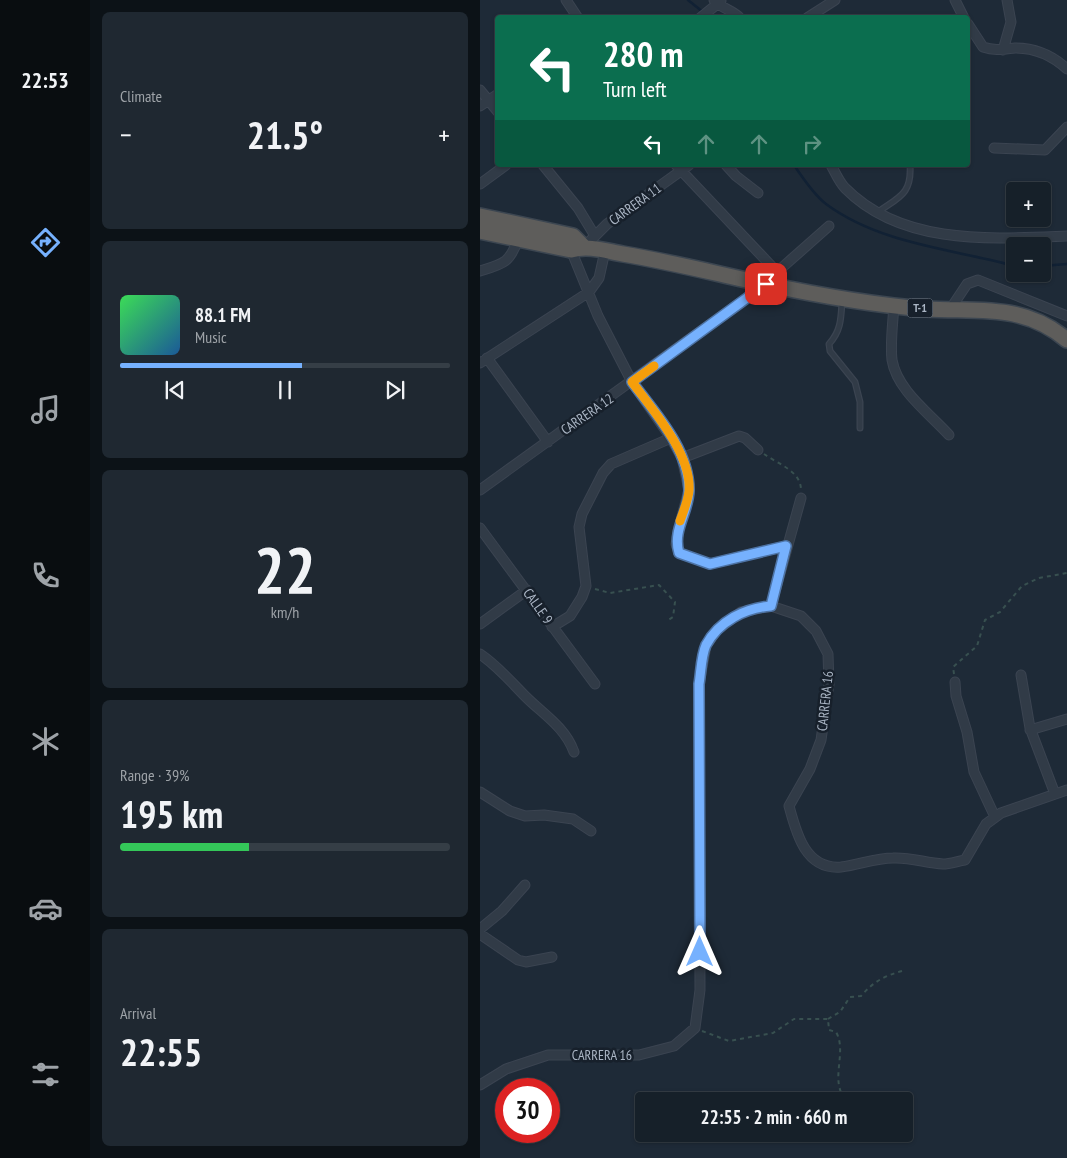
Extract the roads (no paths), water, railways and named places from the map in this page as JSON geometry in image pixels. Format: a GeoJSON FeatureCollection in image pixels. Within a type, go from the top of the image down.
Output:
{"type":"FeatureCollection","features":[{"type":"Feature","properties":{"kind":"highway","name":"T-1"},"geometry":{"type":"LineString","coordinates":[[480,216],[574,236],[583,244]]}},
{"type":"Feature","properties":{"kind":"highway","name":"T-1"},"geometry":{"type":"LineString","coordinates":[[480,231],[518,239],[583,244],[605,251],[773,280],[842,297],[894,305],[927,309],[951,308],[1005,311],[1052,328],[1067,340]]}},
{"type":"Feature","properties":{"kind":"street"},"geometry":{"type":"LineString","coordinates":[[566,0],[576,15]]}},
{"type":"Feature","properties":{"kind":"street"},"geometry":{"type":"LineString","coordinates":[[811,15],[835,0]]}},
{"type":"Feature","properties":{"kind":"street"},"geometry":{"type":"LineString","coordinates":[[955,0],[962,15]]}},
{"type":"Feature","properties":{"kind":"street"},"geometry":{"type":"LineString","coordinates":[[1003,50],[1011,22],[1007,0]]}},
{"type":"Feature","properties":{"kind":"street"},"geometry":{"type":"LineString","coordinates":[[702,15],[716,3],[734,11],[737,15]]}},
{"type":"Feature","properties":{"kind":"street"},"geometry":{"type":"LineString","coordinates":[[970,27],[983,47],[1003,50],[1026,49],[1041,52],[1067,69]]}},
{"type":"Feature","properties":{"kind":"street"},"geometry":{"type":"LineString","coordinates":[[480,90],[484,103],[495,110]]}},
{"type":"Feature","properties":{"kind":"street"},"geometry":{"type":"LineString","coordinates":[[484,103],[495,96]]}},
{"type":"Feature","properties":{"kind":"street"},"geometry":{"type":"LineString","coordinates":[[994,148],[1045,150],[1067,127]]}},
{"type":"Feature","properties":{"kind":"street"},"geometry":{"type":"LineString","coordinates":[[480,184],[503,167]]}},
{"type":"Feature","properties":{"kind":"street"},"geometry":{"type":"LineString","coordinates":[[545,167],[578,208],[589,292],[598,316],[632,382],[672,438],[682,458],[689,490],[678,531],[676,544],[679,553],[710,564],[786,546]]}},
{"type":"Feature","properties":{"kind":"street"},"geometry":{"type":"LineString","coordinates":[[682,167],[773,280]]}},
{"type":"Feature","properties":{"kind":"street","name":"CARRERA 11"},"geometry":{"type":"LineString","coordinates":[[583,244],[682,167]]}},
{"type":"Feature","properties":{"kind":"street"},"geometry":{"type":"LineString","coordinates":[[728,167],[758,193]]}},
{"type":"Feature","properties":{"kind":"street"},"geometry":{"type":"LineString","coordinates":[[832,167],[844,187],[877,213],[932,233],[994,238],[1067,236]]}},
{"type":"Feature","properties":{"kind":"street","name":"CARRERA 12"},"geometry":{"type":"LineString","coordinates":[[480,490],[773,280],[829,226]]}},
{"type":"Feature","properties":{"kind":"street"},"geometry":{"type":"LineString","coordinates":[[480,271],[507,261],[513,254],[518,239]]}},
{"type":"Feature","properties":{"kind":"street"},"geometry":{"type":"LineString","coordinates":[[548,442],[483,361],[589,292],[599,278],[605,251]]}},
{"type":"Feature","properties":{"kind":"street"},"geometry":{"type":"LineString","coordinates":[[951,308],[967,284],[978,280],[1067,316]]}},
{"type":"Feature","properties":{"kind":"street"},"geometry":{"type":"LineString","coordinates":[[894,305],[892,359],[896,373],[909,392],[948,434]]}},
{"type":"Feature","properties":{"kind":"street"},"geometry":{"type":"LineString","coordinates":[[682,458],[739,436],[745,438],[758,450]]}},
{"type":"Feature","properties":{"kind":"street"},"geometry":{"type":"LineString","coordinates":[[552,627],[570,616],[582,597],[586,586],[579,527],[598,481],[611,464],[672,438]]}},
{"type":"Feature","properties":{"kind":"street"},"geometry":{"type":"LineString","coordinates":[[771,606],[786,546],[801,498]]}},
{"type":"Feature","properties":{"kind":"street","name":"CALLE 9"},"geometry":{"type":"LineString","coordinates":[[480,528],[595,684]]}},
{"type":"Feature","properties":{"kind":"street"},"geometry":{"type":"LineString","coordinates":[[480,624],[527,590]]}},
{"type":"Feature","properties":{"kind":"street","name":"CARRERA 16"},"geometry":{"type":"LineString","coordinates":[[480,1085],[506,1069],[548,1055],[639,1055],[674,1046],[695,1028],[700,990],[699,684],[706,646],[717,630],[741,612],[771,606],[801,616],[816,632],[828,654],[829,684],[821,740],[810,769],[789,806],[801,846],[811,856],[826,865],[839,867],[881,858],[901,858],[944,864],[965,860],[986,824],[1001,812],[1067,790]]}},
{"type":"Feature","properties":{"kind":"street"},"geometry":{"type":"LineString","coordinates":[[480,654],[510,679],[560,728],[570,740],[574,752]]}},
{"type":"Feature","properties":{"kind":"street"},"geometry":{"type":"LineString","coordinates":[[1021,675],[1030,730],[1055,794]]}},
{"type":"Feature","properties":{"kind":"street"},"geometry":{"type":"LineString","coordinates":[[955,682],[956,696],[967,732],[974,772],[995,818]]}},
{"type":"Feature","properties":{"kind":"street"},"geometry":{"type":"LineString","coordinates":[[1030,730],[1067,719]]}},
{"type":"Feature","properties":{"kind":"street"},"geometry":{"type":"LineString","coordinates":[[480,792],[510,811],[526,816],[544,815],[574,819],[591,831]]}},
{"type":"Feature","properties":{"kind":"street"},"geometry":{"type":"LineString","coordinates":[[480,929],[502,911],[525,885]]}},
{"type":"Feature","properties":{"kind":"street"},"geometry":{"type":"LineString","coordinates":[[480,934],[518,960],[526,962],[552,957]]}},
{"type":"Feature","properties":{"kind":"lane"},"geometry":{"type":"LineString","coordinates":[[877,213],[906,192],[911,181],[910,167]]}},
{"type":"Feature","properties":{"kind":"lane"},"geometry":{"type":"LineString","coordinates":[[842,297],[841,326],[838,334],[829,344],[830,351],[855,382],[860,402],[860,428]]}},
{"type":"Feature","properties":{"kind":"waterway"},"geometry":{"type":"LineString","coordinates":[[688,0],[703,12]]}},
{"type":"Feature","properties":{"kind":"waterway"},"geometry":{"type":"LineString","coordinates":[[795,167],[813,191],[826,204],[869,228],[917,244],[1006,264]]}},
{"type":"Feature","properties":{"kind":"waterway"},"geometry":{"type":"LineString","coordinates":[[1051,265],[1067,264]]}}]}
